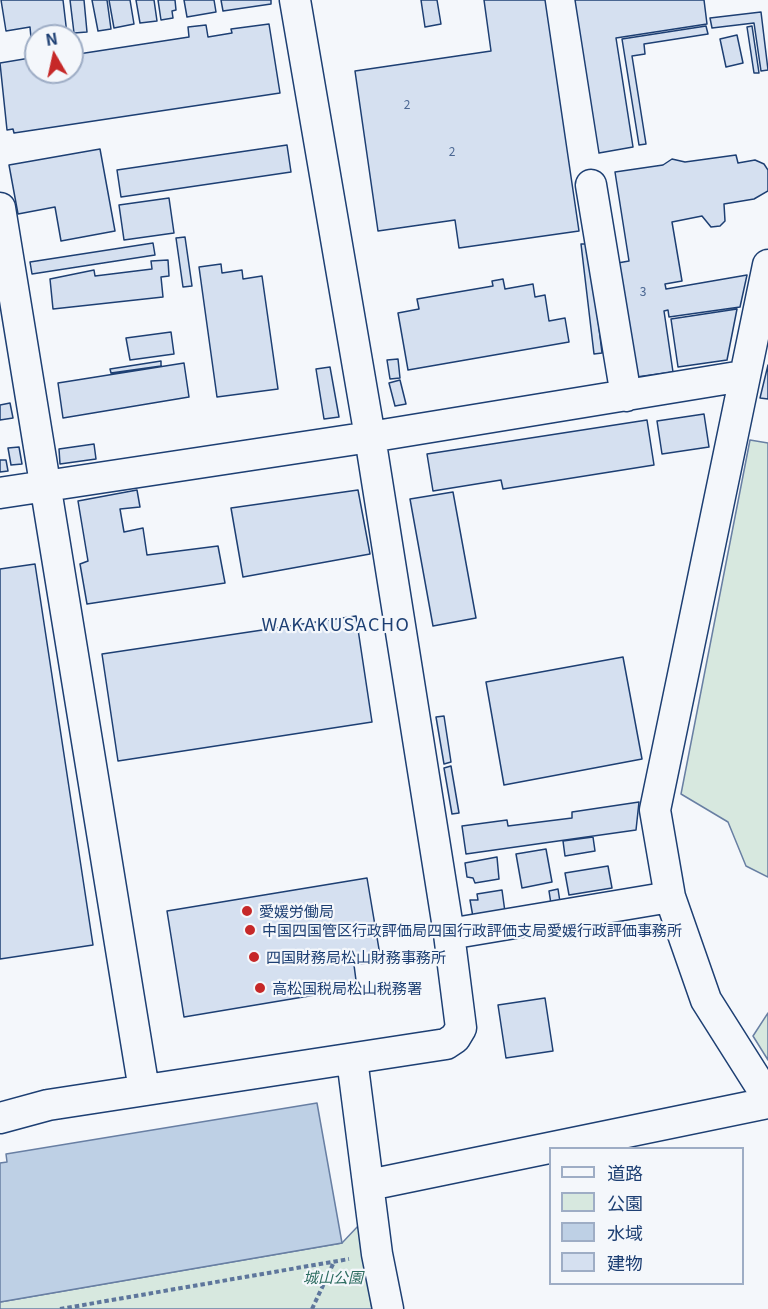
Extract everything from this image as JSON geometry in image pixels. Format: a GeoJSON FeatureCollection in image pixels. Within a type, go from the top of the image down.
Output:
{"type":"FeatureCollection","features":[{"type":"Feature","properties":{"kind":"street"},"geometry":{"type":"LineString","coordinates":[[0,1118],[48,1105],[424,1047],[449,1042],[461,1028],[449,934],[370,437],[295,0]]}},
{"type":"Feature","properties":{"kind":"street"},"geometry":{"type":"LineString","coordinates":[[591,185],[626,396]]}},
{"type":"Feature","properties":{"kind":"street"},"geometry":{"type":"LineString","coordinates":[[0,208],[144,1090]]}},
{"type":"Feature","properties":{"kind":"street"},"geometry":{"type":"LineString","coordinates":[[768,265],[743,376],[738,411],[655,810],[670,897],[706,1000],[768,1098]]}},
{"type":"Feature","properties":{"kind":"street"},"geometry":{"type":"LineString","coordinates":[[0,494],[743,376]]}},
{"type":"Feature","properties":{"kind":"street"},"geometry":{"type":"LineString","coordinates":[[449,934],[670,897]]}},
{"type":"Feature","properties":{"kind":"street"},"geometry":{"type":"LineString","coordinates":[[352,1059],[377,1254],[388,1309]]}},
{"type":"Feature","properties":{"kind":"street"},"geometry":{"type":"LineString","coordinates":[[554,1147],[768,1103]]}},
{"type":"Feature","properties":{"kind":"street"},"geometry":{"type":"LineString","coordinates":[[369,1185],[549,1148]]}},
{"type":"Feature","properties":{"kind":"path"},"geometry":{"type":"LineString","coordinates":[[60,1309],[377,1254]]}},
{"type":"Feature","properties":{"kind":"path"},"geometry":{"type":"LineString","coordinates":[[312,1309],[334,1262]]}},
{"type":"Feature","properties":{"kind":"green space"},"geometry":{"type":"Polygon","coordinates":[[[750,440],[768,443],[768,877],[746,866],[728,822],[681,794],[750,440]]]}},
{"type":"Feature","properties":{"kind":"green space"},"geometry":{"type":"Polygon","coordinates":[[[768,1013],[768,1060],[753,1036],[768,1013]]]}},
{"type":"Feature","properties":{"kind":"green space","name":"城山公園"},"geometry":{"type":"Polygon","coordinates":[[[359,1225],[372,1309],[0,1309],[0,1302],[342,1243],[359,1225]]]}},
{"type":"Feature","properties":{"kind":"water"},"geometry":{"type":"Polygon","coordinates":[[[317,1103],[342,1243],[0,1302],[0,1163],[7,1162],[6,1154],[317,1103]]]}},
{"type":"Feature","properties":{"kind":"building"},"geometry":{"type":"Polygon","coordinates":[[[1,0],[63,0],[66,24],[24,24],[24,28],[6,31],[1,0]]]}},
{"type":"Feature","properties":{"kind":"building"},"geometry":{"type":"Polygon","coordinates":[[[70,0],[84,0],[87,32],[84,32],[84,24],[73,24],[70,0]]]}},
{"type":"Feature","properties":{"kind":"building"},"geometry":{"type":"Polygon","coordinates":[[[92,0],[107,0],[111,29],[98,31],[92,0]]]}},
{"type":"Feature","properties":{"kind":"building"},"geometry":{"type":"Polygon","coordinates":[[[109,0],[130,0],[134,24],[114,28],[109,0]]]}},
{"type":"Feature","properties":{"kind":"building"},"geometry":{"type":"Polygon","coordinates":[[[136,0],[154,0],[157,21],[140,23],[136,0]]]}},
{"type":"Feature","properties":{"kind":"building"},"geometry":{"type":"Polygon","coordinates":[[[158,0],[175,0],[176,10],[172,11],[173,18],[161,20],[158,0]]]}},
{"type":"Feature","properties":{"kind":"building"},"geometry":{"type":"Polygon","coordinates":[[[184,0],[214,0],[216,12],[187,17],[184,0]]]}},
{"type":"Feature","properties":{"kind":"building"},"geometry":{"type":"Polygon","coordinates":[[[221,0],[271,0],[271,4],[223,11],[221,0]]]}},
{"type":"Feature","properties":{"kind":"building"},"geometry":{"type":"Polygon","coordinates":[[[421,0],[437,0],[441,24],[425,27],[421,0]]]}},
{"type":"Feature","properties":{"kind":"building"},"geometry":{"type":"Polygon","coordinates":[[[484,0],[545,0],[579,231],[459,248],[455,220],[378,231],[355,71],[491,51],[484,0]]]}},
{"type":"Feature","properties":{"kind":"building"},"geometry":{"type":"Polygon","coordinates":[[[575,0],[704,0],[707,24],[616,38],[633,147],[599,153],[575,0]]]}},
{"type":"Feature","properties":{"kind":"building"},"geometry":{"type":"Polygon","coordinates":[[[761,12],[768,70],[761,71],[754,23],[712,28],[710,18],[761,12]]]}},
{"type":"Feature","properties":{"kind":"building"},"geometry":{"type":"Polygon","coordinates":[[[269,24],[280,93],[14,133],[13,129],[7,130],[0,63],[24,59],[24,84],[84,84],[84,53],[189,37],[188,27],[206,25],[208,37],[232,33],[231,29],[269,24]]]}},
{"type":"Feature","properties":{"kind":"building"},"geometry":{"type":"Polygon","coordinates":[[[706,26],[708,34],[644,44],[645,54],[632,56],[646,144],[639,145],[622,39],[706,26]]]}},
{"type":"Feature","properties":{"kind":"building"},"geometry":{"type":"Polygon","coordinates":[[[752,26],[759,73],[754,73],[747,27],[752,26]]]}},
{"type":"Feature","properties":{"kind":"building"},"geometry":{"type":"Polygon","coordinates":[[[737,35],[743,63],[726,67],[720,39],[737,35]]]}},
{"type":"Feature","properties":{"kind":"building"},"geometry":{"type":"Polygon","coordinates":[[[287,145],[291,172],[121,197],[117,170],[287,145]]]}},
{"type":"Feature","properties":{"kind":"building"},"geometry":{"type":"Polygon","coordinates":[[[100,149],[115,231],[61,241],[55,207],[18,214],[9,165],[100,149]]]}},
{"type":"Feature","properties":{"kind":"building"},"geometry":{"type":"Polygon","coordinates":[[[736,155],[738,163],[755,160],[764,164],[768,170],[768,191],[754,199],[724,204],[725,221],[720,226],[711,227],[702,216],[672,222],[682,281],[665,284],[666,289],[747,275],[740,307],[669,317],[668,310],[664,311],[673,372],[629,378],[612,264],[629,261],[615,172],[663,165],[672,159],[685,162],[736,155]]]}},
{"type":"Feature","properties":{"kind":"building"},"geometry":{"type":"Polygon","coordinates":[[[169,198],[174,233],[124,240],[119,205],[169,198]]]}},
{"type":"Feature","properties":{"kind":"building"},"geometry":{"type":"Polygon","coordinates":[[[185,237],[192,286],[183,287],[176,238],[185,237]]]}},
{"type":"Feature","properties":{"kind":"building"},"geometry":{"type":"Polygon","coordinates":[[[153,243],[155,255],[32,274],[30,262],[153,243]]]}},
{"type":"Feature","properties":{"kind":"building"},"geometry":{"type":"Polygon","coordinates":[[[581,244],[589,244],[602,353],[594,354],[581,244]]]}},
{"type":"Feature","properties":{"kind":"building"},"geometry":{"type":"Polygon","coordinates":[[[168,260],[169,276],[161,277],[163,297],[53,309],[50,279],[94,270],[95,276],[152,269],[151,261],[168,260]]]}},
{"type":"Feature","properties":{"kind":"building"},"geometry":{"type":"Polygon","coordinates":[[[221,264],[222,273],[242,270],[243,279],[262,276],[278,389],[217,397],[199,267],[221,264]]]}},
{"type":"Feature","properties":{"kind":"building"},"geometry":{"type":"Polygon","coordinates":[[[503,279],[505,289],[533,284],[535,297],[545,295],[549,321],[565,318],[569,342],[408,370],[398,313],[419,309],[417,299],[493,286],[492,281],[503,279]]]}},
{"type":"Feature","properties":{"kind":"building"},"geometry":{"type":"Polygon","coordinates":[[[737,309],[727,360],[678,367],[671,319],[737,309]]]}},
{"type":"Feature","properties":{"kind":"building"},"geometry":{"type":"Polygon","coordinates":[[[171,332],[174,354],[130,360],[126,338],[171,332]]]}},
{"type":"Feature","properties":{"kind":"building"},"geometry":{"type":"Polygon","coordinates":[[[398,359],[400,378],[390,379],[387,360],[398,359]]]}},
{"type":"Feature","properties":{"kind":"building"},"geometry":{"type":"Polygon","coordinates":[[[161,361],[161,366],[111,373],[110,369],[161,361]]]}},
{"type":"Feature","properties":{"kind":"building"},"geometry":{"type":"Polygon","coordinates":[[[184,363],[189,397],[63,418],[58,383],[184,363]]]}},
{"type":"Feature","properties":{"kind":"building"},"geometry":{"type":"Polygon","coordinates":[[[768,365],[768,399],[760,398],[768,365]]]}},
{"type":"Feature","properties":{"kind":"building"},"geometry":{"type":"Polygon","coordinates":[[[330,367],[339,417],[324,419],[316,369],[330,367]]]}},
{"type":"Feature","properties":{"kind":"building"},"geometry":{"type":"Polygon","coordinates":[[[400,380],[406,404],[395,406],[389,383],[400,380]]]}},
{"type":"Feature","properties":{"kind":"building"},"geometry":{"type":"Polygon","coordinates":[[[10,403],[13,418],[0,420],[0,405],[10,403]]]}},
{"type":"Feature","properties":{"kind":"building"},"geometry":{"type":"Polygon","coordinates":[[[704,414],[709,447],[662,454],[657,421],[704,414]]]}},
{"type":"Feature","properties":{"kind":"building"},"geometry":{"type":"Polygon","coordinates":[[[647,420],[654,465],[503,489],[501,480],[433,491],[427,454],[647,420]]]}},
{"type":"Feature","properties":{"kind":"building"},"geometry":{"type":"Polygon","coordinates":[[[94,444],[96,459],[60,464],[59,449],[94,444]]]}},
{"type":"Feature","properties":{"kind":"building"},"geometry":{"type":"Polygon","coordinates":[[[19,447],[22,464],[11,465],[8,448],[19,447]]]}},
{"type":"Feature","properties":{"kind":"building"},"geometry":{"type":"Polygon","coordinates":[[[0,460],[6,460],[8,471],[0,472],[0,460]]]}},
{"type":"Feature","properties":{"kind":"building"},"geometry":{"type":"Polygon","coordinates":[[[137,490],[140,507],[120,509],[124,532],[143,528],[147,555],[218,546],[225,583],[87,604],[80,564],[88,561],[78,501],[137,490]]]}},
{"type":"Feature","properties":{"kind":"building"},"geometry":{"type":"Polygon","coordinates":[[[358,490],[370,554],[243,577],[231,508],[358,490]]]}},
{"type":"Feature","properties":{"kind":"building"},"geometry":{"type":"Polygon","coordinates":[[[453,492],[476,618],[433,626],[410,499],[453,492]]]}},
{"type":"Feature","properties":{"kind":"building"},"geometry":{"type":"Polygon","coordinates":[[[35,564],[93,945],[0,959],[0,569],[35,564]]]}},
{"type":"Feature","properties":{"kind":"building"},"geometry":{"type":"Polygon","coordinates":[[[356,616],[372,722],[118,761],[102,654],[356,616]]]}},
{"type":"Feature","properties":{"kind":"building"},"geometry":{"type":"Polygon","coordinates":[[[623,657],[642,759],[504,785],[486,682],[623,657]]]}},
{"type":"Feature","properties":{"kind":"building"},"geometry":{"type":"Polygon","coordinates":[[[444,716],[451,762],[444,764],[436,717],[444,716]]]}},
{"type":"Feature","properties":{"kind":"building"},"geometry":{"type":"Polygon","coordinates":[[[451,766],[459,813],[452,814],[444,768],[451,766]]]}},
{"type":"Feature","properties":{"kind":"building"},"geometry":{"type":"Polygon","coordinates":[[[639,802],[636,830],[466,854],[462,826],[507,820],[508,826],[572,818],[572,812],[639,802]]]}},
{"type":"Feature","properties":{"kind":"building"},"geometry":{"type":"Polygon","coordinates":[[[593,837],[595,851],[565,856],[563,841],[593,837]]]}},
{"type":"Feature","properties":{"kind":"building"},"geometry":{"type":"Polygon","coordinates":[[[546,849],[552,882],[522,888],[516,854],[546,849]]]}},
{"type":"Feature","properties":{"kind":"building"},"geometry":{"type":"Polygon","coordinates":[[[497,857],[499,879],[475,883],[473,878],[467,877],[465,863],[497,857]]]}},
{"type":"Feature","properties":{"kind":"building"},"geometry":{"type":"Polygon","coordinates":[[[608,866],[612,888],[569,895],[565,873],[608,866]]]}},
{"type":"Feature","properties":{"kind":"building"},"geometry":{"type":"Polygon","coordinates":[[[367,878],[381,961],[354,965],[357,988],[184,1017],[167,911],[367,878]]]}},
{"type":"Feature","properties":{"kind":"building"},"geometry":{"type":"Polygon","coordinates":[[[558,889],[560,902],[551,904],[549,891],[558,889]]]}},
{"type":"Feature","properties":{"kind":"building"},"geometry":{"type":"Polygon","coordinates":[[[502,890],[505,912],[473,917],[470,900],[478,900],[477,894],[502,890]]]}},
{"type":"Feature","properties":{"kind":"building"},"geometry":{"type":"Polygon","coordinates":[[[545,998],[553,1051],[506,1058],[498,1005],[545,998]]]}},
{"type":"Feature","properties":{"kind":"place","name":"愛媛労働局"},"geometry":{"type":"Point","coordinates":[247,911]}},
{"type":"Feature","properties":{"kind":"place","name":"中国四国管区行政評価局四国行政評価支局愛媛行政評価事務所"},"geometry":{"type":"Point","coordinates":[250,930]}},
{"type":"Feature","properties":{"kind":"place","name":"四国財務局松山財務事務所"},"geometry":{"type":"Point","coordinates":[254,957]}},
{"type":"Feature","properties":{"kind":"place","name":"高松国税局松山税務署"},"geometry":{"type":"Point","coordinates":[260,988]}},
{"type":"Feature","properties":{"kind":"district","name":"WAKAKUSACHO"},"geometry":{"type":"Point","coordinates":[336,624]}}]}
